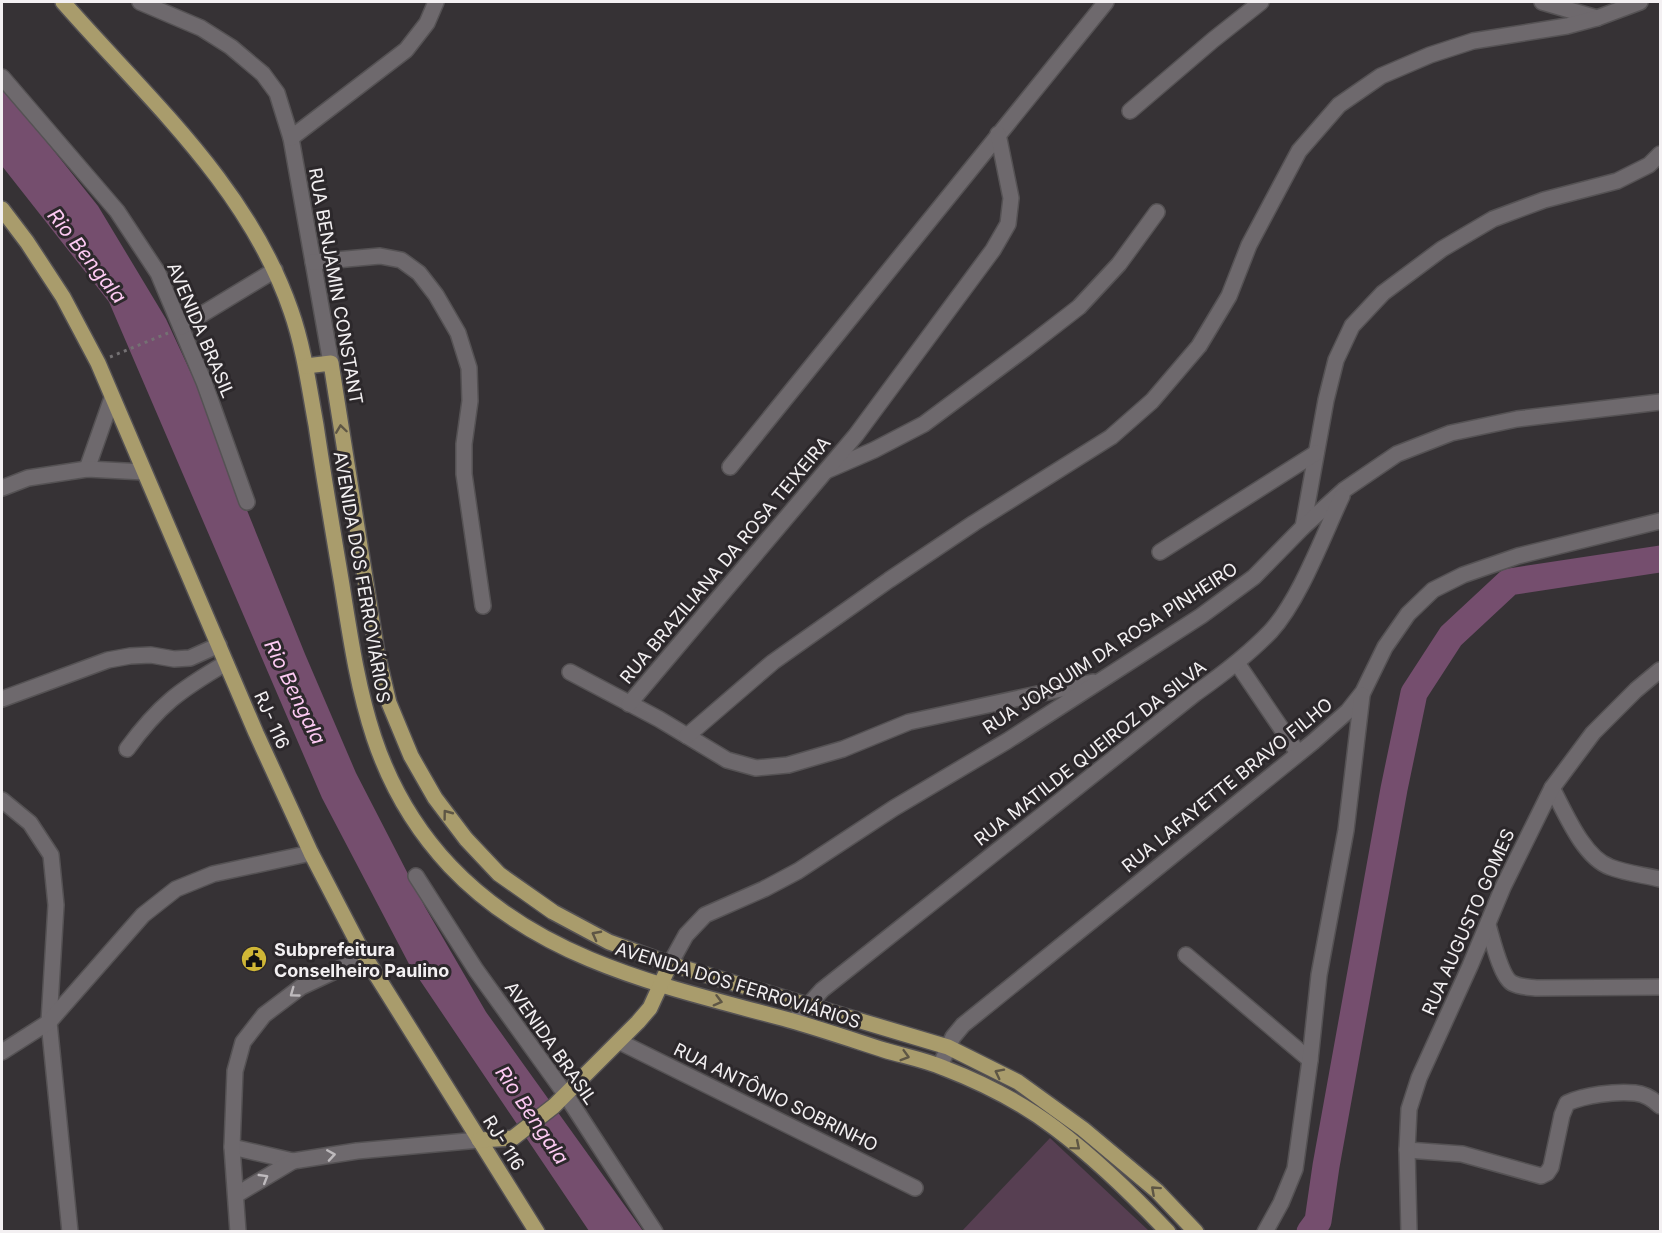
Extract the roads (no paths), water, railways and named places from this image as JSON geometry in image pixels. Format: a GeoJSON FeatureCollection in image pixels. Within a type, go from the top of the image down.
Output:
{"type":"FeatureCollection","features":[{"type":"Feature","properties":{"kind":"main road","name":"AVENIDA DOS FERROVIÁRIOS"},"geometry":{"type":"LineString","coordinates":[[63,2],[199,151],[244,212],[275,270],[293,315],[306,366],[351,645],[366,716],[379,757],[402,801],[427,838],[451,866],[485,899],[512,920],[619,972],[661,986],[794,1021],[940,1066],[980,1084],[1024,1107],[1054,1127],[1099,1166],[1168,1232]]}},
{"type":"Feature","properties":{"kind":"main road","name":"RJ- 116"},"geometry":{"type":"LineString","coordinates":[[2,209],[63,297],[98,363],[226,663],[311,854],[365,957],[537,1232]]}},
{"type":"Feature","properties":{"kind":"main road"},"geometry":{"type":"LineString","coordinates":[[306,366],[331,363]]}},
{"type":"Feature","properties":{"kind":"main road","name":"RUA BENJAMIN CONSTANT"},"geometry":{"type":"LineString","coordinates":[[331,363],[377,653],[389,703],[411,756],[441,806],[466,839],[499,874],[562,917],[609,942],[670,964],[948,1047],[1018,1082],[1083,1129],[1157,1191],[1196,1232]]}},
{"type":"Feature","properties":{"kind":"main road"},"geometry":{"type":"LineString","coordinates":[[479,1140],[513,1138],[554,1107],[620,1042],[650,1008],[670,964]]}},
{"type":"Feature","properties":{"kind":"street","name":"RUA BENJAMIN CONSTANT"},"geometry":{"type":"LineString","coordinates":[[140,2],[201,28],[231,46],[263,74],[277,93],[291,138],[331,363]]}},
{"type":"Feature","properties":{"kind":"street"},"geometry":{"type":"LineString","coordinates":[[291,138],[406,50],[427,23],[436,2]]}},
{"type":"Feature","properties":{"kind":"street"},"geometry":{"type":"LineString","coordinates":[[729,467],[1106,2]]}},
{"type":"Feature","properties":{"kind":"street"},"geometry":{"type":"LineString","coordinates":[[1130,111],[1261,2]]}},
{"type":"Feature","properties":{"kind":"street"},"geometry":{"type":"LineString","coordinates":[[1542,2],[1597,18]]}},
{"type":"Feature","properties":{"kind":"street"},"geometry":{"type":"LineString","coordinates":[[687,736],[774,662],[974,523],[1111,437],[1152,401],[1199,346],[1229,296],[1249,245],[1299,151],[1339,105],[1381,76],[1430,55],[1473,41],[1567,26],[1640,2]]}},
{"type":"Feature","properties":{"kind":"street","name":"AVENIDA BRASIL"},"geometry":{"type":"LineString","coordinates":[[2,77],[117,211],[158,273],[177,329],[247,502]]}},
{"type":"Feature","properties":{"kind":"street","name":"RUA BRAZILIANA DA ROSA TEIXEIRA"},"geometry":{"type":"LineString","coordinates":[[998,134],[1011,198],[1008,224],[993,250],[856,435],[629,704],[727,760],[756,768],[788,765],[843,748],[909,722],[1104,679]]}},
{"type":"Feature","properties":{"kind":"street"},"geometry":{"type":"LineString","coordinates":[[1303,527],[1326,400],[1336,360],[1352,326],[1383,292],[1442,249],[1493,219],[1544,200],[1617,181],[1649,165],[1660,154]]}},
{"type":"Feature","properties":{"kind":"street"},"geometry":{"type":"LineString","coordinates":[[825,471],[874,450],[924,424],[1026,348],[1079,306],[1119,264],[1157,212]]}},
{"type":"Feature","properties":{"kind":"street"},"geometry":{"type":"LineString","coordinates":[[314,262],[380,256],[401,260],[419,273],[431,288],[458,333],[469,368],[470,401],[464,444],[464,474],[483,606]]}},
{"type":"Feature","properties":{"kind":"street"},"geometry":{"type":"LineString","coordinates":[[177,329],[275,270]]}},
{"type":"Feature","properties":{"kind":"street"},"geometry":{"type":"LineString","coordinates":[[87,469],[112,398]]}},
{"type":"Feature","properties":{"kind":"street","name":"RUA JOAQUIM DA ROSA PINHEIRO"},"geometry":{"type":"LineString","coordinates":[[670,964],[686,934],[705,915],[798,871],[894,808],[1007,741],[1201,616],[1254,577],[1303,527],[1344,490],[1397,454],[1451,433],[1517,419],[1660,402]]}},
{"type":"Feature","properties":{"kind":"street"},"geometry":{"type":"LineString","coordinates":[[1160,552],[1316,453]]}},
{"type":"Feature","properties":{"kind":"street"},"geometry":{"type":"LineString","coordinates":[[2,488],[28,478],[87,469],[144,472]]}},
{"type":"Feature","properties":{"kind":"street","name":"RUA MATILDE QUEIROZ DA SILVA"},"geometry":{"type":"LineString","coordinates":[[794,1021],[822,990],[1196,693],[1237,663],[1272,629],[1295,595],[1344,490]]}},
{"type":"Feature","properties":{"kind":"street","name":"RUA LAFAYETTE BRAVO FILHO"},"geometry":{"type":"LineString","coordinates":[[940,1066],[948,1047],[963,1025],[1348,711],[1363,692],[1385,647],[1408,614],[1433,590],[1463,575],[1518,556],[1660,521]]}},
{"type":"Feature","properties":{"kind":"street"},"geometry":{"type":"LineString","coordinates":[[2,699],[108,660],[151,655],[174,659],[190,658],[219,645]]}},
{"type":"Feature","properties":{"kind":"street"},"geometry":{"type":"LineString","coordinates":[[127,749],[147,722],[167,701],[188,685],[226,663]]}},
{"type":"Feature","properties":{"kind":"street"},"geometry":{"type":"LineString","coordinates":[[1237,663],[1298,753]]}},
{"type":"Feature","properties":{"kind":"street","name":"RUA AUGUSTO GOMES"},"geometry":{"type":"LineString","coordinates":[[1409,1232],[1407,1150],[1410,1110],[1419,1078],[1503,887],[1552,788],[1593,733],[1636,690],[1660,670]]}},
{"type":"Feature","properties":{"kind":"street"},"geometry":{"type":"LineString","coordinates":[[570,672],[629,704]]}},
{"type":"Feature","properties":{"kind":"street"},"geometry":{"type":"LineString","coordinates":[[1265,1232],[1281,1203],[1295,1169],[1319,975],[1346,831],[1363,692]]}},
{"type":"Feature","properties":{"kind":"street"},"geometry":{"type":"LineString","coordinates":[[1552,788],[1580,837],[1597,860],[1609,867],[1660,879]]}},
{"type":"Feature","properties":{"kind":"street"},"geometry":{"type":"LineString","coordinates":[[2,800],[30,823],[51,855],[56,905],[49,1022],[70,1232]]}},
{"type":"Feature","properties":{"kind":"street"},"geometry":{"type":"LineString","coordinates":[[2,1052],[49,1022],[143,915],[176,890],[213,874],[311,854]]}},
{"type":"Feature","properties":{"kind":"street","name":"AVENIDA BRASIL"},"geometry":{"type":"LineString","coordinates":[[416,876],[489,988],[566,1095],[655,1232]]}},
{"type":"Feature","properties":{"kind":"street"},"geometry":{"type":"LineString","coordinates":[[1488,925],[1504,974],[1510,982],[1520,986],[1536,988],[1660,987]]}},
{"type":"Feature","properties":{"kind":"street"},"geometry":{"type":"LineString","coordinates":[[1186,955],[1310,1060]]}},
{"type":"Feature","properties":{"kind":"street"},"geometry":{"type":"LineString","coordinates":[[238,1232],[232,1147],[235,1071],[243,1042],[264,1015],[301,987],[365,957]]}},
{"type":"Feature","properties":{"kind":"street","name":"RUA ANTÔNIO SOBRINHO"},"geometry":{"type":"LineString","coordinates":[[620,1042],[915,1188]]}},
{"type":"Feature","properties":{"kind":"street"},"geometry":{"type":"LineString","coordinates":[[1407,1150],[1462,1154],[1541,1176],[1551,1167],[1562,1115],[1567,1103],[1582,1097],[1635,1093],[1650,1097],[1660,1106]]}},
{"type":"Feature","properties":{"kind":"street"},"geometry":{"type":"LineString","coordinates":[[232,1147],[293,1161],[357,1151],[479,1140]]}},
{"type":"Feature","properties":{"kind":"street"},"geometry":{"type":"LineString","coordinates":[[236,1195],[293,1161]]}},
{"type":"Feature","properties":{"kind":"water","name":"Rio Bengala"},"geometry":{"type":"Polygon","coordinates":[[[2,86],[98,206],[166,319],[196,384],[305,654],[356,773],[425,907],[486,1012],[643,1231],[589,1231],[409,964],[322,798],[109,302],[2,166],[2,86]]]}},
{"type":"Feature","properties":{"kind":"waterway"},"geometry":{"type":"LineString","coordinates":[[1310,1232],[1318,1221],[1394,789],[1414,693],[1451,636],[1509,582],[1660,559]]}},
{"type":"Feature","properties":{"kind":"place","name":"Subprefeitura Conselheiro Paulino"},"geometry":{"type":"Point","coordinates":[254,959]}}]}
